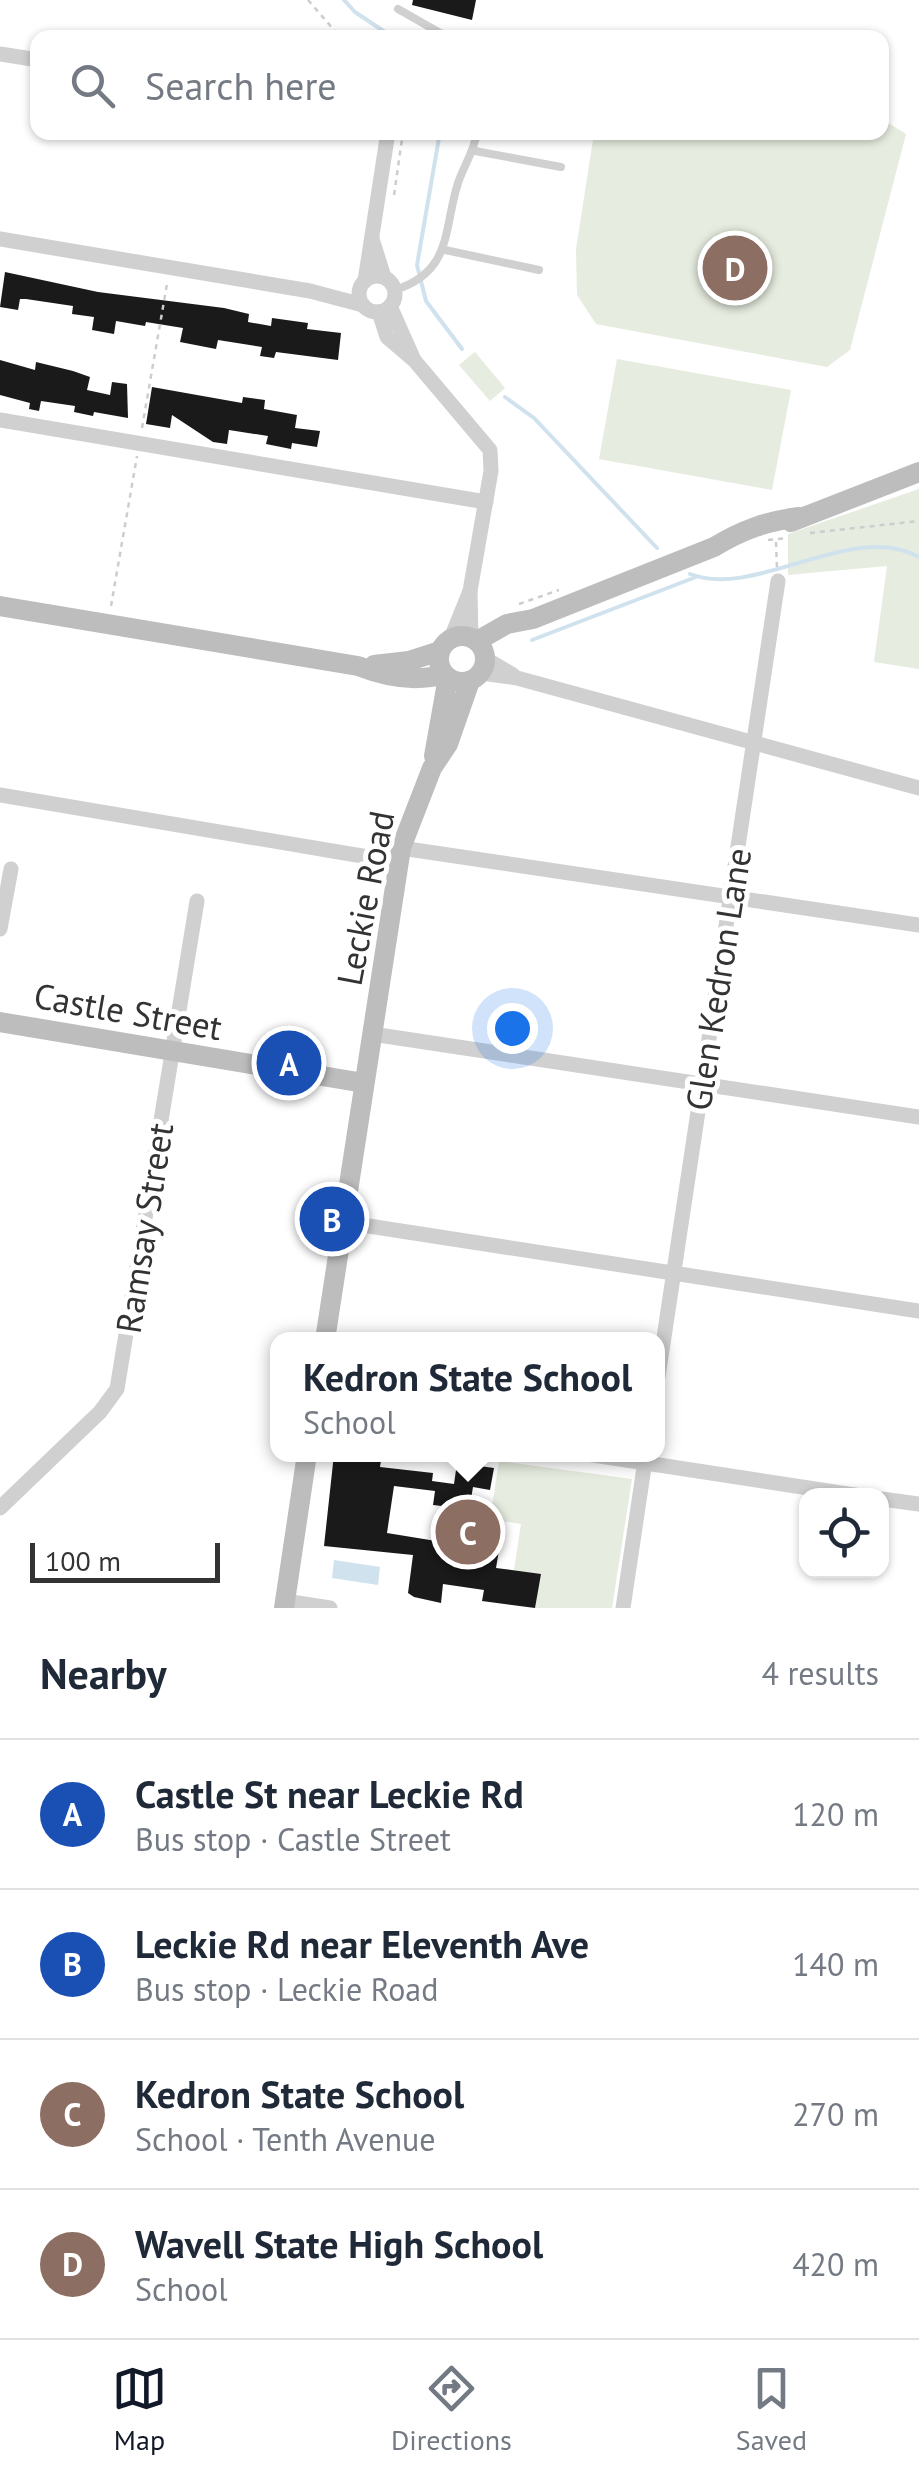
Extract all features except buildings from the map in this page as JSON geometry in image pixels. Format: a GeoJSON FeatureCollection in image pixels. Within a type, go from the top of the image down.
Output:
{"type":"FeatureCollection","features":[{"type":"Feature","properties":{"kind":"street"},"geometry":{"type":"LineString","coordinates":[[0,54],[30,59]]}},
{"type":"Feature","properties":{"kind":"street"},"geometry":{"type":"LineString","coordinates":[[362,291],[387,140]]}},
{"type":"Feature","properties":{"kind":"street"},"geometry":{"type":"LineString","coordinates":[[0,239],[310,291],[362,291],[390,284]]}},
{"type":"Feature","properties":{"kind":"street"},"geometry":{"type":"LineString","coordinates":[[372,239],[390,284],[384,309]]}},
{"type":"Feature","properties":{"kind":"street"},"geometry":{"type":"LineString","coordinates":[[362,291],[384,309],[414,360],[488,445],[492,461],[470,592],[470,654]]}},
{"type":"Feature","properties":{"kind":"street"},"geometry":{"type":"LineString","coordinates":[[0,420],[486,502]]}},
{"type":"Feature","properties":{"kind":"street"},"geometry":{"type":"LineString","coordinates":[[0,606],[358,666],[383,676],[428,679],[446,676],[507,624],[533,618],[714,547],[771,520],[799,516],[919,472]]}},
{"type":"Feature","properties":{"kind":"street","name":"Glen Kedron Lane"},"geometry":{"type":"LineString","coordinates":[[665,1332],[778,581]]}},
{"type":"Feature","properties":{"kind":"street"},"geometry":{"type":"LineString","coordinates":[[358,666],[470,654],[517,678],[919,788]]}},
{"type":"Feature","properties":{"kind":"street","name":"Leckie Road"},"geometry":{"type":"LineString","coordinates":[[432,768],[448,744],[470,654]]}},
{"type":"Feature","properties":{"kind":"street","name":"Leckie Road"},"geometry":{"type":"LineString","coordinates":[[326,1332],[400,855],[432,768],[446,676]]}},
{"type":"Feature","properties":{"kind":"street"},"geometry":{"type":"LineString","coordinates":[[0,794],[400,855],[731,896],[919,925]]}},
{"type":"Feature","properties":{"kind":"street"},"geometry":{"type":"LineString","coordinates":[[0,929],[10,869]]}},
{"type":"Feature","properties":{"kind":"street","name":"Ramsay Street"},"geometry":{"type":"LineString","coordinates":[[0,1508],[100,1412],[117,1389],[196,901]]}},
{"type":"Feature","properties":{"kind":"street","name":"Castle Street"},"geometry":{"type":"LineString","coordinates":[[0,1022],[364,1084]]}},
{"type":"Feature","properties":{"kind":"street"},"geometry":{"type":"LineString","coordinates":[[372,1034],[919,1117]]}},
{"type":"Feature","properties":{"kind":"street"},"geometry":{"type":"LineString","coordinates":[[344,1222],[919,1311]]}},
{"type":"Feature","properties":{"kind":"street"},"geometry":{"type":"LineString","coordinates":[[306,1462],[284,1605],[330,1608]]}},
{"type":"Feature","properties":{"kind":"street"},"geometry":{"type":"LineString","coordinates":[[623,1608],[646,1462]]}},
{"type":"Feature","properties":{"kind":"street"},"geometry":{"type":"LineString","coordinates":[[663,1462],[815,1488]]}},
{"type":"Feature","properties":{"kind":"street"},"geometry":{"type":"LineString","coordinates":[[889,1499],[919,1504]]}},
{"type":"Feature","properties":{"kind":"lane"},"geometry":{"type":"LineString","coordinates":[[398,9],[434,30]]}},
{"type":"Feature","properties":{"kind":"lane"},"geometry":{"type":"LineString","coordinates":[[390,284],[411,284],[445,250],[458,182],[476,140]]}},
{"type":"Feature","properties":{"kind":"lane"},"geometry":{"type":"LineString","coordinates":[[474,151],[561,167]]}},
{"type":"Feature","properties":{"kind":"lane"},"geometry":{"type":"LineString","coordinates":[[445,250],[539,270]]}},
{"type":"Feature","properties":{"kind":"path"},"geometry":{"type":"LineString","coordinates":[[308,0],[334,30]]}},
{"type":"Feature","properties":{"kind":"path"},"geometry":{"type":"LineString","coordinates":[[392,204],[402,140]]}},
{"type":"Feature","properties":{"kind":"path"},"geometry":{"type":"LineString","coordinates":[[768,539],[776,542],[794,535],[919,522]]}},
{"type":"Feature","properties":{"kind":"path"},"geometry":{"type":"LineString","coordinates":[[776,542],[778,581]]}},
{"type":"Feature","properties":{"kind":"path"},"geometry":{"type":"LineString","coordinates":[[512,607],[569,586]]}},
{"type":"Feature","properties":{"kind":"shaded area"},"geometry":{"type":"Polygon","coordinates":[[[889,123],[906,134],[850,350],[827,367],[596,324],[577,295],[576,249],[593,140],[889,140],[889,123]]]}},
{"type":"Feature","properties":{"kind":"shaded area"},"geometry":{"type":"Polygon","coordinates":[[[475,352],[505,388],[490,401],[459,365],[475,352]]]}},
{"type":"Feature","properties":{"kind":"shaded area"},"geometry":{"type":"Polygon","coordinates":[[[617,359],[791,390],[772,490],[599,459],[617,359]]]}},
{"type":"Feature","properties":{"kind":"shaded area"},"geometry":{"type":"Polygon","coordinates":[[[919,489],[919,669],[874,662],[887,566],[788,575],[788,534],[919,489]]]}},
{"type":"Feature","properties":{"kind":"shaded area"},"geometry":{"type":"Polygon","coordinates":[[[499,1462],[632,1479],[612,1608],[535,1608],[540,1575],[514,1570],[521,1524],[490,1519],[499,1462]]]}},
{"type":"Feature","properties":{"kind":"water"},"geometry":{"type":"Polygon","coordinates":[[[334,1560],[380,1567],[378,1585],[332,1578],[334,1560]]]}},
{"type":"Feature","properties":{"kind":"waterway"},"geometry":{"type":"LineString","coordinates":[[344,0],[382,30]]}},
{"type":"Feature","properties":{"kind":"waterway"},"geometry":{"type":"LineString","coordinates":[[439,140],[417,265],[426,301],[462,349]]}},
{"type":"Feature","properties":{"kind":"waterway"},"geometry":{"type":"LineString","coordinates":[[505,397],[534,418],[657,548]]}},
{"type":"Feature","properties":{"kind":"waterway"},"geometry":{"type":"LineString","coordinates":[[690,574],[716,579],[744,577],[864,548],[893,548],[919,557]]}},
{"type":"Feature","properties":{"kind":"waterway"},"geometry":{"type":"LineString","coordinates":[[532,640],[696,577]]}},
{"type":"Feature","properties":{"kind":"place","name":"Wavell State High School"},"geometry":{"type":"Point","coordinates":[735,268]}},
{"type":"Feature","properties":{"kind":"place","name":"Castle St near Leckie Rd"},"geometry":{"type":"Point","coordinates":[289,1063]}},
{"type":"Feature","properties":{"kind":"place","name":"Leckie Rd near Eleventh Ave"},"geometry":{"type":"Point","coordinates":[332,1219]}},
{"type":"Feature","properties":{"kind":"place","name":"Kedron State School"},"geometry":{"type":"Point","coordinates":[468,1532]}}]}
